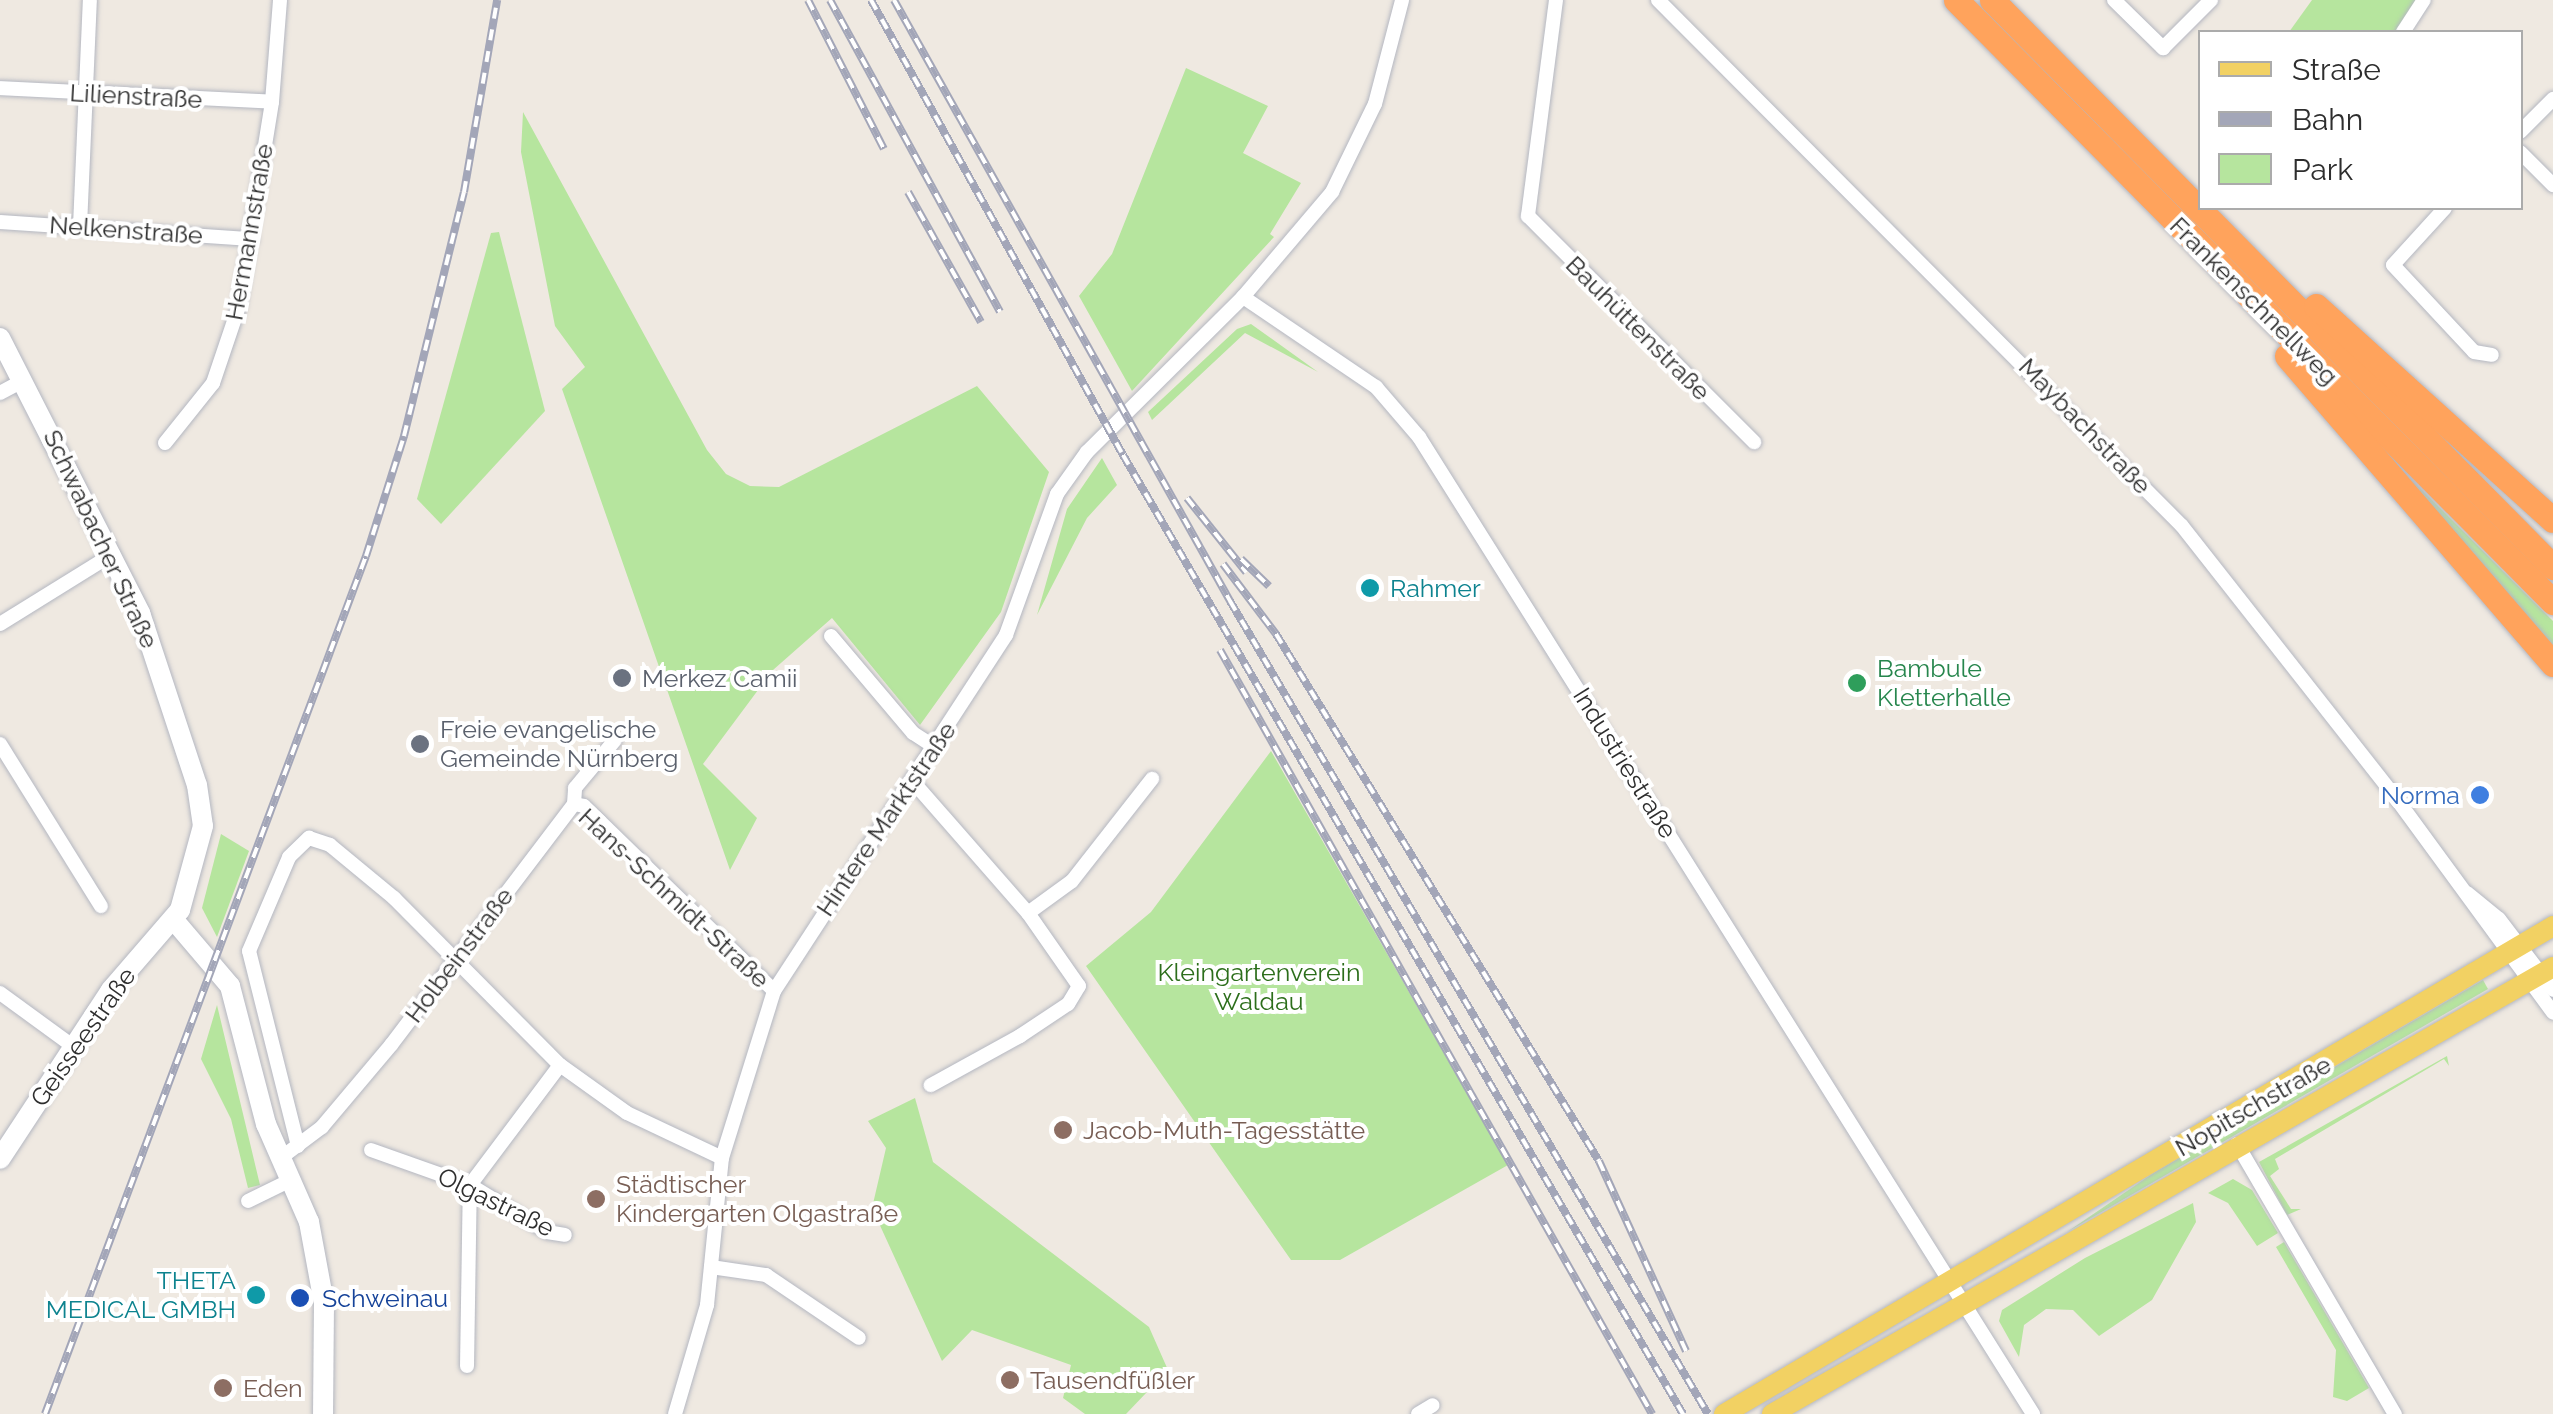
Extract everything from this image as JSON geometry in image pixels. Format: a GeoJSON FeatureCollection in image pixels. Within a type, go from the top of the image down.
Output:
{"type":"FeatureCollection","features":[{"type":"Feature","properties":{"kind":"highway","name":"Frankenschnellweg"},"geometry":{"type":"LineString","coordinates":[[1956,0],[2553,602]]}},
{"type":"Feature","properties":{"kind":"highway","name":"Frankenschnellweg"},"geometry":{"type":"LineString","coordinates":[[1992,0],[2553,566]]}},
{"type":"Feature","properties":{"kind":"highway"},"geometry":{"type":"LineString","coordinates":[[2170,182],[2198,205]]}},
{"type":"Feature","properties":{"kind":"highway"},"geometry":{"type":"LineString","coordinates":[[2161,208],[2553,664]]}},
{"type":"Feature","properties":{"kind":"highway"},"geometry":{"type":"LineString","coordinates":[[2204,210],[2553,520]]}},
{"type":"Feature","properties":{"kind":"main road","name":"Schwabacher Straße"},"geometry":{"type":"LineString","coordinates":[[0,338],[113,554],[148,632],[200,798],[198,856],[174,919]]}},
{"type":"Feature","properties":{"kind":"main road","name":"Geisseestraße"},"geometry":{"type":"LineString","coordinates":[[0,1160],[128,969],[174,919]]}},
{"type":"Feature","properties":{"kind":"main road"},"geometry":{"type":"LineString","coordinates":[[174,919],[230,986],[259,1101],[290,1151],[293,1179],[322,1286],[323,1414]]}},
{"type":"Feature","properties":{"kind":"main road","name":"Nopitschstraße"},"geometry":{"type":"LineString","coordinates":[[1724,1414],[2553,926]]}},
{"type":"Feature","properties":{"kind":"main road","name":"Nopitschstraße"},"geometry":{"type":"LineString","coordinates":[[1772,1414],[2237,1144],[2543,978]]}},
{"type":"Feature","properties":{"kind":"main road"},"geometry":{"type":"LineString","coordinates":[[2064,1216],[2062,1234],[2072,1240]]}},
{"type":"Feature","properties":{"kind":"street"},"geometry":{"type":"LineString","coordinates":[[80,226],[90,0]]}},
{"type":"Feature","properties":{"kind":"street","name":"Hermannstraße"},"geometry":{"type":"LineString","coordinates":[[165,443],[195,412],[225,356],[251,238],[272,102],[280,0]]}},
{"type":"Feature","properties":{"kind":"street","name":"Hintere Marktstraße"},"geometry":{"type":"LineString","coordinates":[[674,1414],[707,1304],[722,1158],[774,992],[915,784],[1016,618],[1057,494],[1087,452],[1243,297],[1332,192],[1357,148],[1402,0]]}},
{"type":"Feature","properties":{"kind":"street","name":"Bauhüttenstraße"},"geometry":{"type":"LineString","coordinates":[[1556,0],[1527,210],[1540,232],[1754,442]]}},
{"type":"Feature","properties":{"kind":"street","name":"Maybachstraße"},"geometry":{"type":"LineString","coordinates":[[1658,0],[2182,526],[2467,893],[2514,951],[2543,978],[2553,1012]]}},
{"type":"Feature","properties":{"kind":"street"},"geometry":{"type":"LineString","coordinates":[[2114,0],[2163,48],[2211,0]]}},
{"type":"Feature","properties":{"kind":"street"},"geometry":{"type":"LineString","coordinates":[[2404,30],[2424,0]]}},
{"type":"Feature","properties":{"kind":"street","name":"Lilienstraße"},"geometry":{"type":"LineString","coordinates":[[0,88],[272,102]]}},
{"type":"Feature","properties":{"kind":"street"},"geometry":{"type":"LineString","coordinates":[[2523,129],[2553,99]]}},
{"type":"Feature","properties":{"kind":"street"},"geometry":{"type":"LineString","coordinates":[[2523,155],[2553,185]]}},
{"type":"Feature","properties":{"kind":"street"},"geometry":{"type":"LineString","coordinates":[[2443,210],[2392,265],[2474,352],[2492,355]]}},
{"type":"Feature","properties":{"kind":"street","name":"Nelkenstraße"},"geometry":{"type":"LineString","coordinates":[[0,222],[251,238]]}},
{"type":"Feature","properties":{"kind":"street","name":"Industriestraße"},"geometry":{"type":"LineString","coordinates":[[1243,297],[1376,386],[1419,437],[1951,1282]]}},
{"type":"Feature","properties":{"kind":"street"},"geometry":{"type":"LineString","coordinates":[[0,393],[24,380]]}},
{"type":"Feature","properties":{"kind":"street"},"geometry":{"type":"LineString","coordinates":[[0,624],[113,554]]}},
{"type":"Feature","properties":{"kind":"street"},"geometry":{"type":"LineString","coordinates":[[831,636],[914,734],[936,748]]}},
{"type":"Feature","properties":{"kind":"street","name":"Holbeinstraße"},"geometry":{"type":"LineString","coordinates":[[290,1151],[341,1106],[574,804],[575,788],[615,740]]}},
{"type":"Feature","properties":{"kind":"street"},"geometry":{"type":"LineString","coordinates":[[0,744],[100,906]]}},
{"type":"Feature","properties":{"kind":"street"},"geometry":{"type":"LineString","coordinates":[[1028,913],[1072,881],[1152,779]]}},
{"type":"Feature","properties":{"kind":"street"},"geometry":{"type":"LineString","coordinates":[[915,784],[1028,913],[1074,974],[1074,996],[1020,1036],[932,1085]]}},
{"type":"Feature","properties":{"kind":"street","name":"Hans-Schmidt-Straße"},"geometry":{"type":"LineString","coordinates":[[574,804],[584,806],[757,982],[774,992]]}},
{"type":"Feature","properties":{"kind":"street"},"geometry":{"type":"LineString","coordinates":[[290,1151],[250,952],[289,857],[309,838],[330,845],[454,958],[560,1065],[627,1113],[722,1158]]}},
{"type":"Feature","properties":{"kind":"street"},"geometry":{"type":"LineString","coordinates":[[0,993],[74,1047]]}},
{"type":"Feature","properties":{"kind":"street"},"geometry":{"type":"LineString","coordinates":[[467,1366],[470,1185],[560,1065]]}},
{"type":"Feature","properties":{"kind":"street"},"geometry":{"type":"LineString","coordinates":[[2237,1144],[2394,1414]]}},
{"type":"Feature","properties":{"kind":"street","name":"Olgastraße"},"geometry":{"type":"LineString","coordinates":[[370,1150],[470,1185],[547,1232],[565,1235]]}},
{"type":"Feature","properties":{"kind":"street"},"geometry":{"type":"LineString","coordinates":[[248,1201],[293,1179]]}},
{"type":"Feature","properties":{"kind":"street"},"geometry":{"type":"LineString","coordinates":[[710,1268],[766,1275],[859,1338]]}},
{"type":"Feature","properties":{"kind":"street"},"geometry":{"type":"LineString","coordinates":[[1951,1282],[2032,1414]]}},
{"type":"Feature","properties":{"kind":"street"},"geometry":{"type":"LineString","coordinates":[[1418,1414],[1433,1404]]}},
{"type":"Feature","properties":{"kind":"green space"},"geometry":{"type":"Polygon","coordinates":[[[2312,0],[2420,0],[2399,30],[2290,30],[2312,0]]]}},
{"type":"Feature","properties":{"kind":"green space"},"geometry":{"type":"Polygon","coordinates":[[[1186,68],[1268,106],[1243,153],[1301,183],[1270,234],[1274,237],[1132,391],[1079,296],[1112,254],[1186,68]]]}},
{"type":"Feature","properties":{"kind":"green space"},"geometry":{"type":"Polygon","coordinates":[[[523,112],[707,450],[726,474],[750,486],[779,487],[977,386],[1049,472],[1001,612],[920,725],[832,618],[773,670],[703,764],[757,818],[730,870],[562,389],[585,367],[555,326],[521,152],[523,112]]]}},
{"type":"Feature","properties":{"kind":"green space"},"geometry":{"type":"Polygon","coordinates":[[[499,232],[545,411],[441,524],[417,499],[491,233],[499,232]]]}},
{"type":"Feature","properties":{"kind":"green space"},"geometry":{"type":"Polygon","coordinates":[[[1251,324],[1318,372],[1245,333],[1152,420],[1148,412],[1237,329],[1251,324]]]}},
{"type":"Feature","properties":{"kind":"green space"},"geometry":{"type":"Polygon","coordinates":[[[2385,453],[2553,621],[2553,649],[2385,453]]]}},
{"type":"Feature","properties":{"kind":"green space"},"geometry":{"type":"Polygon","coordinates":[[[1102,458],[1117,485],[1087,518],[1037,615],[1067,509],[1102,458]]]}},
{"type":"Feature","properties":{"kind":"green space","name":"Kleingartenverein Waldau"},"geometry":{"type":"Polygon","coordinates":[[[1271,751],[1508,1165],[1340,1260],[1291,1260],[1086,966],[1151,912],[1271,751]]]}},
{"type":"Feature","properties":{"kind":"green space"},"geometry":{"type":"Polygon","coordinates":[[[221,834],[249,851],[217,937],[202,908],[221,834]]]}},
{"type":"Feature","properties":{"kind":"green space"},"geometry":{"type":"Polygon","coordinates":[[[2483,980],[2488,989],[2067,1232],[2152,1174],[2483,980]]]}},
{"type":"Feature","properties":{"kind":"green space"},"geometry":{"type":"Polygon","coordinates":[[[217,1005],[260,1185],[248,1188],[231,1119],[201,1059],[217,1005]]]}},
{"type":"Feature","properties":{"kind":"green space"},"geometry":{"type":"Polygon","coordinates":[[[2447,1056],[2449,1066],[2444,1059],[2275,1159],[2279,1169],[2270,1176],[2291,1209],[2301,1209],[2287,1215],[2259,1162],[2447,1056]]]}},
{"type":"Feature","properties":{"kind":"green space"},"geometry":{"type":"Polygon","coordinates":[[[915,1098],[933,1162],[1149,1327],[1168,1370],[1126,1414],[1085,1414],[1063,1398],[1071,1365],[972,1330],[942,1361],[872,1208],[886,1148],[868,1121],[915,1098]]]}},
{"type":"Feature","properties":{"kind":"green space"},"geometry":{"type":"Polygon","coordinates":[[[2233,1179],[2252,1190],[2278,1233],[2257,1246],[2228,1203],[2208,1193],[2233,1179]]]}},
{"type":"Feature","properties":{"kind":"green space"},"geometry":{"type":"Polygon","coordinates":[[[2193,1203],[2196,1222],[2152,1300],[2099,1336],[2073,1310],[2046,1309],[2024,1325],[2019,1357],[1999,1321],[2002,1310],[2085,1258],[2193,1203]]]}},
{"type":"Feature","properties":{"kind":"green space"},"geometry":{"type":"Polygon","coordinates":[[[2284,1242],[2369,1388],[2347,1401],[2333,1397],[2336,1350],[2276,1247],[2284,1242]]]}},
{"type":"Feature","properties":{"kind":"railway"},"geometry":{"type":"LineString","coordinates":[[45,1414],[366,556],[404,436],[464,192],[497,0]]}},
{"type":"Feature","properties":{"kind":"railway"},"geometry":{"type":"LineString","coordinates":[[808,0],[884,149]]}},
{"type":"Feature","properties":{"kind":"railway"},"geometry":{"type":"LineString","coordinates":[[830,0],[1000,312]]}},
{"type":"Feature","properties":{"kind":"railway"},"geometry":{"type":"LineString","coordinates":[[871,0],[1123,455],[1683,1414]]}},
{"type":"Feature","properties":{"kind":"railway"},"geometry":{"type":"LineString","coordinates":[[894,0],[1230,601],[1708,1414]]}},
{"type":"Feature","properties":{"kind":"railway"},"geometry":{"type":"LineString","coordinates":[[908,192],[981,322]]}},
{"type":"Feature","properties":{"kind":"railway"},"geometry":{"type":"LineString","coordinates":[[1187,498],[1246,572]]}},
{"type":"Feature","properties":{"kind":"railway"},"geometry":{"type":"LineString","coordinates":[[1241,559],[1269,586]]}},
{"type":"Feature","properties":{"kind":"railway"},"geometry":{"type":"LineString","coordinates":[[1223,564],[1276,634],[1599,1161],[1686,1351]]}},
{"type":"Feature","properties":{"kind":"railway"},"geometry":{"type":"LineString","coordinates":[[1220,650],[1652,1414]]}},
{"type":"Feature","properties":{"kind":"place","name":"Rahmer"},"geometry":{"type":"Point","coordinates":[1370,588]}},
{"type":"Feature","properties":{"kind":"place","name":"Merkez Camii"},"geometry":{"type":"Point","coordinates":[622,678]}},
{"type":"Feature","properties":{"kind":"place","name":"Bambule Kletterhalle"},"geometry":{"type":"Point","coordinates":[1857,683]}},
{"type":"Feature","properties":{"kind":"place","name":"Freie evangelische Gemeinde Nürnberg"},"geometry":{"type":"Point","coordinates":[420,744]}},
{"type":"Feature","properties":{"kind":"place","name":"Norma"},"geometry":{"type":"Point","coordinates":[2480,795]}},
{"type":"Feature","properties":{"kind":"place","name":"Jacob-Muth-Tagesstätte"},"geometry":{"type":"Point","coordinates":[1063,1130]}},
{"type":"Feature","properties":{"kind":"place","name":"Städtischer Kindergarten Olgastraße"},"geometry":{"type":"Point","coordinates":[596,1199]}},
{"type":"Feature","properties":{"kind":"place","name":"THETA MEDICAL GMBH"},"geometry":{"type":"Point","coordinates":[256,1295]}},
{"type":"Feature","properties":{"kind":"place","name":"Schweinau"},"geometry":{"type":"Point","coordinates":[300,1298]}},
{"type":"Feature","properties":{"kind":"place","name":"Tausendfüßler"},"geometry":{"type":"Point","coordinates":[1010,1380]}},
{"type":"Feature","properties":{"kind":"place","name":"Eden"},"geometry":{"type":"Point","coordinates":[223,1388]}}]}
